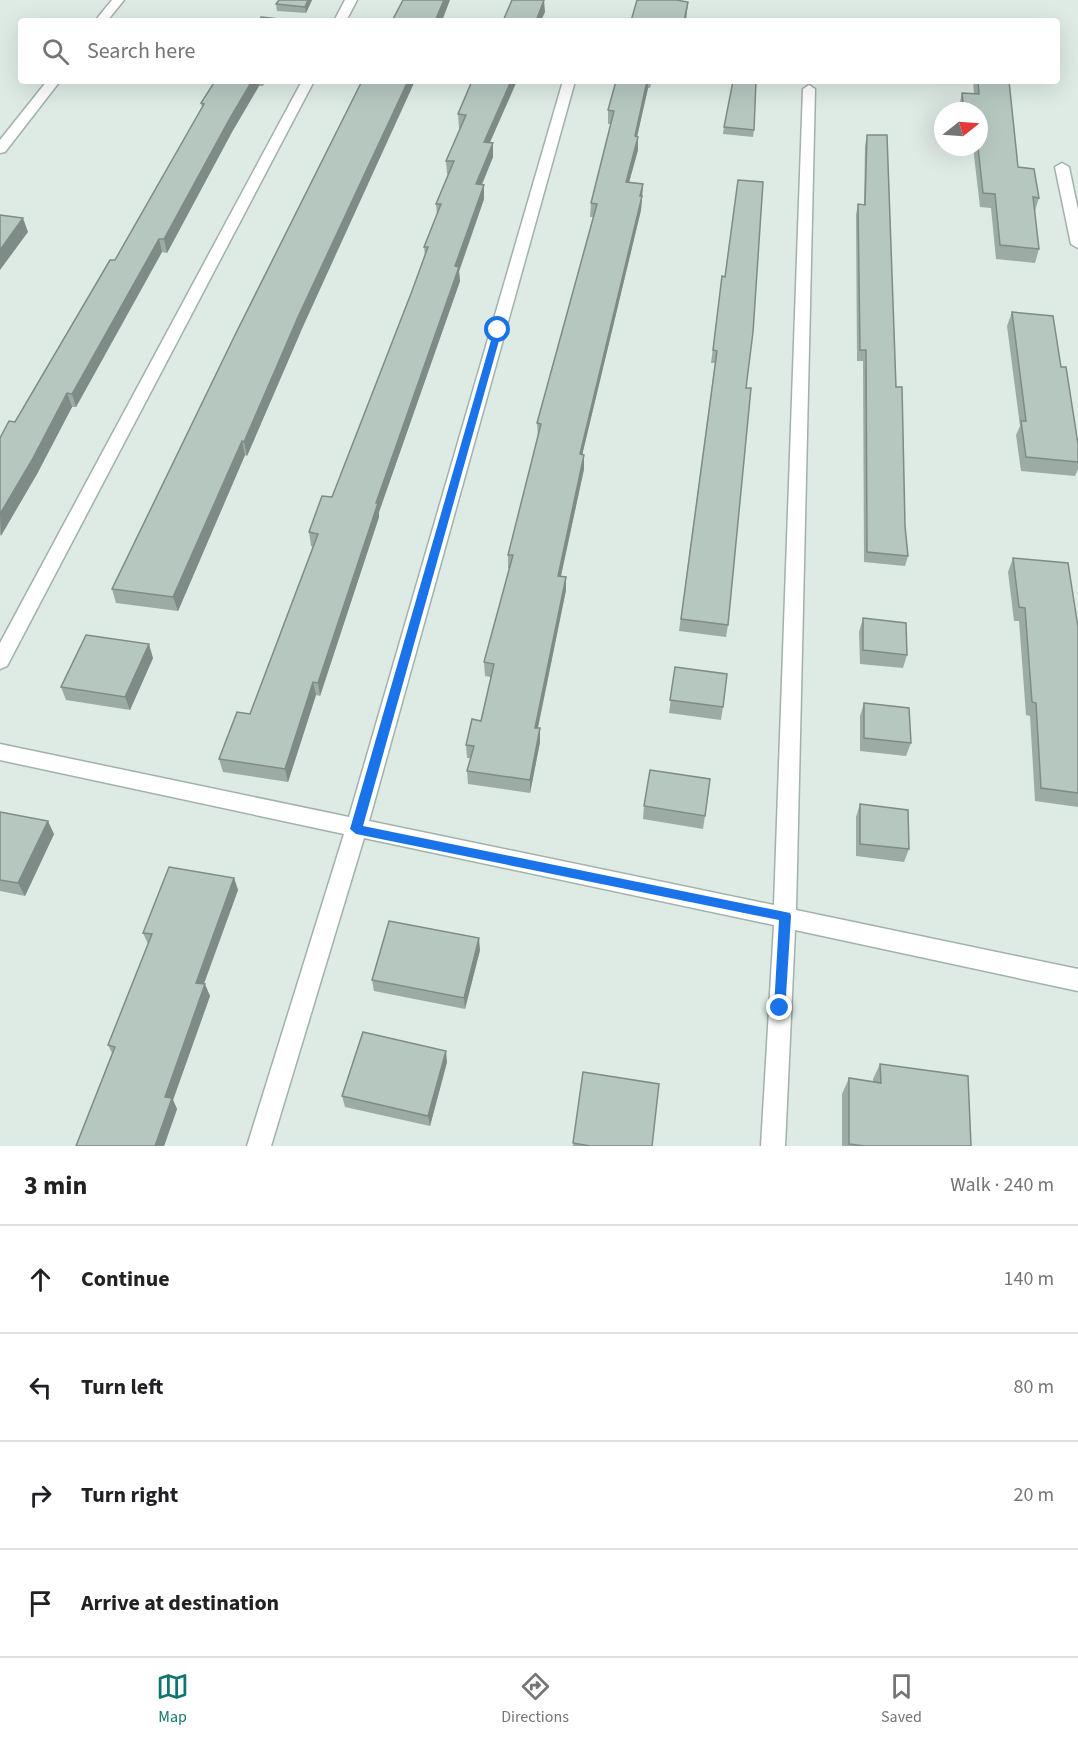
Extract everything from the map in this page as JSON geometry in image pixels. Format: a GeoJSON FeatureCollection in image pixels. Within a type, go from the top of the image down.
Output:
{"type":"FeatureCollection","features":[{"type":"Feature","properties":{"kind":"street"},"geometry":{"type":"LineString","coordinates":[[103,18],[118,0]]}},
{"type":"Feature","properties":{"kind":"street"},"geometry":{"type":"LineString","coordinates":[[342,18],[351,0]]}},
{"type":"Feature","properties":{"kind":"street"},"geometry":{"type":"LineString","coordinates":[[0,149],[52,84]]}},
{"type":"Feature","properties":{"kind":"street"},"geometry":{"type":"LineString","coordinates":[[0,661],[306,84]]}},
{"type":"Feature","properties":{"kind":"street"},"geometry":{"type":"LineString","coordinates":[[259,1146],[356,829],[568,84]]}},
{"type":"Feature","properties":{"kind":"street"},"geometry":{"type":"LineString","coordinates":[[772,1146],[785,916],[809,89]]}},
{"type":"Feature","properties":{"kind":"street"},"geometry":{"type":"LineString","coordinates":[[1062,167],[1078,244]]}},
{"type":"Feature","properties":{"kind":"street"},"geometry":{"type":"LineString","coordinates":[[0,752],[356,829],[785,916],[1078,980]]}},
{"type":"Feature","properties":{"kind":"building"},"geometry":{"type":"Polygon","coordinates":[[[279,0],[308,0],[305,7],[276,4],[279,0]]]}},
{"type":"Feature","properties":{"kind":"building"},"geometry":{"type":"Polygon","coordinates":[[[403,0],[444,0],[436,18],[394,18],[403,0]]]}},
{"type":"Feature","properties":{"kind":"building"},"geometry":{"type":"Polygon","coordinates":[[[512,0],[544,0],[537,18],[504,18],[512,0]]]}},
{"type":"Feature","properties":{"kind":"building"},"geometry":{"type":"Polygon","coordinates":[[[637,0],[688,2],[685,18],[632,18],[637,0]]]}},
{"type":"Feature","properties":{"kind":"building"},"geometry":{"type":"Polygon","coordinates":[[[213,84],[250,84],[164,239],[159,239],[72,394],[67,393],[32,460],[0,514],[0,438],[9,421],[15,422],[110,260],[115,260],[204,104],[201,103],[213,84]]]}},
{"type":"Feature","properties":{"kind":"building"},"geometry":{"type":"Polygon","coordinates":[[[360,84],[407,84],[298,317],[173,597],[112,589],[360,84]]]}},
{"type":"Feature","properties":{"kind":"building"},"geometry":{"type":"Polygon","coordinates":[[[471,84],[510,84],[484,142],[493,143],[476,184],[484,185],[455,266],[459,267],[376,503],[378,503],[318,683],[313,682],[285,769],[219,759],[237,712],[250,714],[318,534],[309,532],[322,496],[332,497],[412,291],[428,247],[424,247],[441,204],[436,204],[454,161],[446,161],[466,115],[458,114],[471,84]]]}},
{"type":"Feature","properties":{"kind":"building"},"geometry":{"type":"Polygon","coordinates":[[[615,84],[646,84],[635,136],[638,137],[626,182],[643,184],[640,196],[642,196],[580,454],[584,455],[558,576],[566,577],[535,728],[540,728],[530,780],[467,771],[474,746],[466,745],[472,719],[481,721],[494,664],[484,662],[513,555],[508,555],[541,424],[537,423],[597,204],[591,203],[614,111],[608,110],[615,84]]]}},
{"type":"Feature","properties":{"kind":"building"},"geometry":{"type":"Polygon","coordinates":[[[732,84],[756,84],[754,130],[724,127],[732,84]]]}},
{"type":"Feature","properties":{"kind":"building"},"geometry":{"type":"Polygon","coordinates":[[[978,84],[1009,84],[1018,167],[1034,169],[1039,198],[1033,197],[1039,249],[1000,245],[995,194],[983,193],[979,156],[988,156],[988,102],[963,102],[962,93],[979,94],[978,84]]]}},
{"type":"Feature","properties":{"kind":"building"},"geometry":{"type":"Polygon","coordinates":[[[867,135],[887,135],[896,387],[902,387],[905,526],[908,556],[867,552],[866,350],[860,350],[858,204],[865,205],[867,135]]]}},
{"type":"Feature","properties":{"kind":"building"},"geometry":{"type":"Polygon","coordinates":[[[738,180],[763,182],[753,332],[746,388],[751,388],[728,625],[681,619],[717,351],[713,350],[722,276],[725,277],[738,180]]]}},
{"type":"Feature","properties":{"kind":"building"},"geometry":{"type":"Polygon","coordinates":[[[0,215],[23,218],[0,250],[0,215]]]}},
{"type":"Feature","properties":{"kind":"building"},"geometry":{"type":"Polygon","coordinates":[[[1012,312],[1053,316],[1061,367],[1066,367],[1078,444],[1078,462],[1026,457],[1021,421],[1026,421],[1012,312]]]}},
{"type":"Feature","properties":{"kind":"building"},"geometry":{"type":"Polygon","coordinates":[[[1013,558],[1068,563],[1078,627],[1078,793],[1041,788],[1036,703],[1032,702],[1025,608],[1019,607],[1013,558]]]}},
{"type":"Feature","properties":{"kind":"building"},"geometry":{"type":"Polygon","coordinates":[[[863,618],[906,623],[907,655],[863,650],[863,618]]]}},
{"type":"Feature","properties":{"kind":"building"},"geometry":{"type":"Polygon","coordinates":[[[86,635],[149,644],[125,697],[61,687],[86,635]]]}},
{"type":"Feature","properties":{"kind":"building"},"geometry":{"type":"Polygon","coordinates":[[[675,667],[727,674],[723,707],[670,700],[675,667]]]}},
{"type":"Feature","properties":{"kind":"building"},"geometry":{"type":"Polygon","coordinates":[[[864,703],[909,708],[911,743],[864,738],[864,703]]]}},
{"type":"Feature","properties":{"kind":"building"},"geometry":{"type":"Polygon","coordinates":[[[650,770],[710,779],[705,816],[644,806],[650,770]]]}},
{"type":"Feature","properties":{"kind":"building"},"geometry":{"type":"Polygon","coordinates":[[[860,804],[908,810],[909,849],[860,844],[860,804]]]}},
{"type":"Feature","properties":{"kind":"building"},"geometry":{"type":"Polygon","coordinates":[[[0,812],[48,821],[18,883],[0,880],[0,812]]]}},
{"type":"Feature","properties":{"kind":"building"},"geometry":{"type":"Polygon","coordinates":[[[169,867],[234,878],[196,983],[205,984],[165,1097],[172,1098],[155,1146],[76,1146],[115,1047],[108,1045],[152,934],[143,933],[169,867]]]}},
{"type":"Feature","properties":{"kind":"building"},"geometry":{"type":"Polygon","coordinates":[[[389,921],[479,938],[464,998],[372,980],[389,921]]]}},
{"type":"Feature","properties":{"kind":"building"},"geometry":{"type":"Polygon","coordinates":[[[363,1032],[446,1051],[428,1116],[342,1096],[363,1032]]]}},
{"type":"Feature","properties":{"kind":"building"},"geometry":{"type":"Polygon","coordinates":[[[880,1064],[968,1076],[971,1146],[849,1144],[849,1078],[881,1083],[880,1064]]]}},
{"type":"Feature","properties":{"kind":"building"},"geometry":{"type":"Polygon","coordinates":[[[583,1072],[659,1084],[652,1146],[590,1146],[573,1143],[583,1072]]]}},
{"type":"Feature","properties":{"kind":"route"},"geometry":{"type":"LineString","coordinates":[[498,330],[356,829],[785,916],[780,1008]]}}]}
